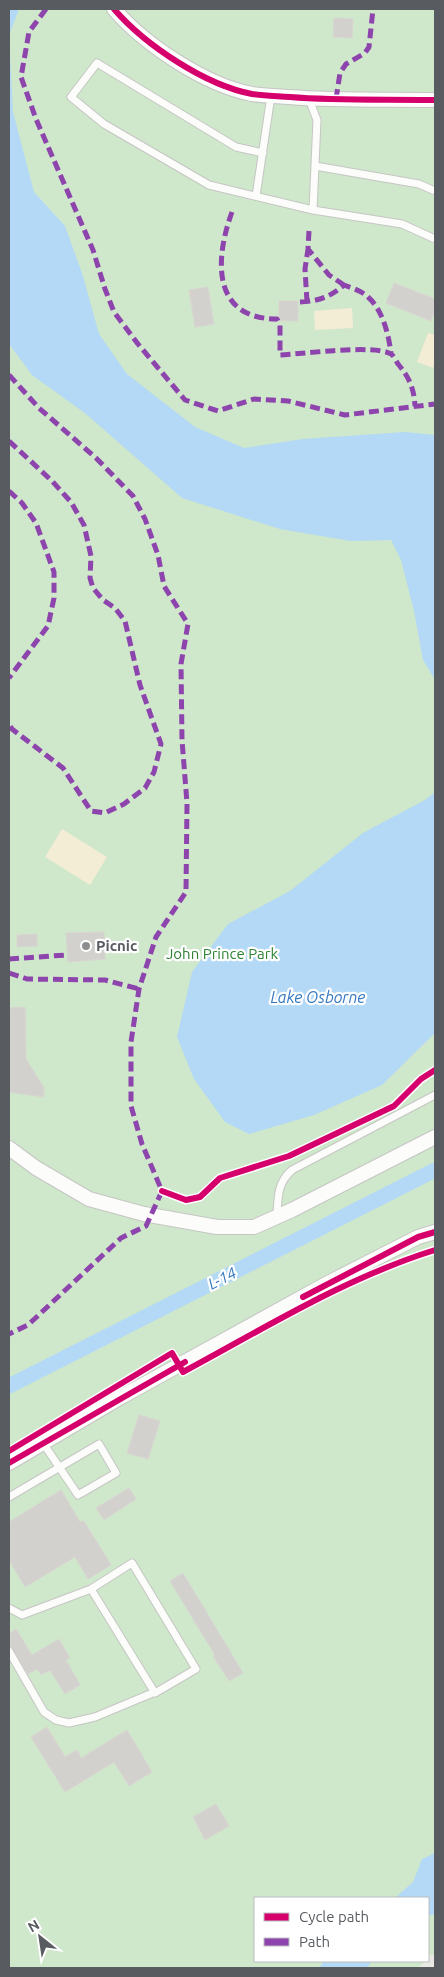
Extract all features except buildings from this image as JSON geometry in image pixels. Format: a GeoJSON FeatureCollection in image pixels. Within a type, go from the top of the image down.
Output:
{"type":"FeatureCollection","features":[{"type":"Feature","properties":{"kind":"street"},"geometry":{"type":"LineString","coordinates":[[114,9],[166,56],[213,80],[252,94],[309,99],[435,100]]}},
{"type":"Feature","properties":{"kind":"street"},"geometry":{"type":"LineString","coordinates":[[9,1148],[36,1168],[88,1199],[144,1214],[217,1227],[254,1227],[435,1137]]}},
{"type":"Feature","properties":{"kind":"street"},"geometry":{"type":"LineString","coordinates":[[9,1463],[121,1397],[320,1287],[418,1237],[435,1232]]}},
{"type":"Feature","properties":{"kind":"lane"},"geometry":{"type":"LineString","coordinates":[[263,153],[236,147],[97,63],[71,97],[104,124],[209,185],[313,210],[402,224],[435,239]]}},
{"type":"Feature","properties":{"kind":"lane"},"geometry":{"type":"LineString","coordinates":[[256,196],[270,96]]}},
{"type":"Feature","properties":{"kind":"lane"},"geometry":{"type":"LineString","coordinates":[[309,99],[317,120],[313,210]]}},
{"type":"Feature","properties":{"kind":"lane"},"geometry":{"type":"LineString","coordinates":[[315,166],[419,184],[435,191]]}},
{"type":"Feature","properties":{"kind":"lane"},"geometry":{"type":"LineString","coordinates":[[278,1216],[279,1188],[285,1175],[435,1095]]}},
{"type":"Feature","properties":{"kind":"lane"},"geometry":{"type":"LineString","coordinates":[[9,1497],[59,1467],[99,1444],[116,1473],[78,1495],[59,1467],[43,1443]]}},
{"type":"Feature","properties":{"kind":"lane"},"geometry":{"type":"LineString","coordinates":[[9,1608],[22,1615],[91,1589],[132,1563],[196,1669],[155,1692],[95,1717],[69,1723],[56,1720],[44,1712],[9,1651]]}},
{"type":"Feature","properties":{"kind":"lane"},"geometry":{"type":"LineString","coordinates":[[91,1589],[155,1692]]}},
{"type":"Feature","properties":{"kind":"green space","name":"John Prince Park"},"geometry":{"type":"Polygon","coordinates":[[[9,9],[435,9],[435,1955],[429,1955],[429,1897],[254,1897],[254,1962],[424,1962],[418,1968],[9,1968],[9,9]]]}},
{"type":"Feature","properties":{"kind":"sand"},"geometry":{"type":"Polygon","coordinates":[[[352,308],[353,328],[315,330],[314,311],[352,308]]]}},
{"type":"Feature","properties":{"kind":"sand"},"geometry":{"type":"Polygon","coordinates":[[[428,333],[435,335],[435,361],[433,368],[417,362],[428,333]]]}},
{"type":"Feature","properties":{"kind":"sand"},"geometry":{"type":"Polygon","coordinates":[[[62,829],[107,857],[90,885],[45,857],[62,829]]]}},
{"type":"Feature","properties":{"kind":"water"},"geometry":{"type":"Polygon","coordinates":[[[9,9],[19,9],[9,35],[9,9]]]}},
{"type":"Feature","properties":{"kind":"water"},"geometry":{"type":"Polygon","coordinates":[[[9,35],[13,112],[34,192],[65,226],[83,276],[99,334],[127,374],[195,427],[244,448],[303,439],[405,432],[435,435],[435,680],[423,660],[414,611],[401,560],[391,540],[351,541],[280,529],[182,498],[86,414],[32,375],[9,344],[9,35]]]}},
{"type":"Feature","properties":{"kind":"water","name":"Lake Osborne"},"geometry":{"type":"Polygon","coordinates":[[[435,792],[435,1033],[382,1085],[314,1115],[249,1134],[225,1122],[194,1079],[177,1037],[192,972],[228,924],[290,891],[363,833],[425,800],[435,792]]]}},
{"type":"Feature","properties":{"kind":"water"},"geometry":{"type":"Polygon","coordinates":[[[435,1853],[435,1914],[429,1916],[429,1897],[396,1897],[413,1882],[422,1859],[435,1853]]]}},
{"type":"Feature","properties":{"kind":"water"},"geometry":{"type":"Polygon","coordinates":[[[323,1962],[371,1962],[367,1968],[319,1968],[323,1962]]]}},
{"type":"Feature","properties":{"kind":"waterway","name":"L-14"},"geometry":{"type":"LineString","coordinates":[[9,1386],[435,1170]]}},
{"type":"Feature","properties":{"kind":"marked path"},"geometry":{"type":"LineString","coordinates":[[46,9],[29,32],[21,77],[36,119],[93,250],[114,312],[185,400],[218,411],[254,399],[288,401],[345,415],[435,404]]}},
{"type":"Feature","properties":{"kind":"marked path"},"geometry":{"type":"LineString","coordinates":[[336,99],[340,73],[346,64],[365,53],[369,47],[373,9]]}},
{"type":"Feature","properties":{"kind":"marked path"},"geometry":{"type":"LineString","coordinates":[[232,212],[223,248],[221,266],[223,283],[229,297],[240,309],[255,316],[277,319],[280,325],[280,355],[338,350],[370,350],[391,354],[410,383],[415,406]]}},
{"type":"Feature","properties":{"kind":"marked path"},"geometry":{"type":"LineString","coordinates":[[309,231],[308,249],[329,275],[344,285]]}},
{"type":"Feature","properties":{"kind":"marked path"},"geometry":{"type":"LineString","coordinates":[[307,302],[305,269],[308,249]]}},
{"type":"Feature","properties":{"kind":"marked path"},"geometry":{"type":"LineString","coordinates":[[300,302],[324,298],[344,285],[363,293],[378,309],[387,331],[391,354]]}},
{"type":"Feature","properties":{"kind":"marked path"},"geometry":{"type":"LineString","coordinates":[[9,375],[39,408],[96,458],[133,496],[145,519],[158,555],[164,586],[188,624],[181,664],[182,740],[187,803],[186,892],[156,937],[139,989],[131,1042],[131,1106],[142,1144],[162,1191],[146,1226],[121,1238],[28,1325],[9,1334]]}},
{"type":"Feature","properties":{"kind":"marked path"},"geometry":{"type":"LineString","coordinates":[[9,441],[52,481],[71,502],[84,525],[91,556],[90,578],[93,588],[103,600],[115,608],[125,621],[140,685],[161,744],[154,772],[145,788],[124,804],[105,813],[91,811],[63,768],[12,729],[9,724]]}},
{"type":"Feature","properties":{"kind":"marked path"},"geometry":{"type":"LineString","coordinates":[[9,491],[22,503],[36,523],[54,572],[54,598],[48,626],[9,678]]}},
{"type":"Feature","properties":{"kind":"marked path"},"geometry":{"type":"LineString","coordinates":[[9,959],[66,955]]}},
{"type":"Feature","properties":{"kind":"marked path"},"geometry":{"type":"LineString","coordinates":[[9,973],[27,979],[105,980],[139,989]]}},
{"type":"Feature","properties":{"kind":"cycle path"},"geometry":{"type":"LineString","coordinates":[[114,9],[142,36],[177,62],[196,73],[234,89],[257,95],[308,98],[435,100]]}},
{"type":"Feature","properties":{"kind":"cycle path"},"geometry":{"type":"LineString","coordinates":[[162,1191],[186,1200],[200,1197],[220,1178],[289,1156],[394,1106],[421,1079],[435,1070]]}},
{"type":"Feature","properties":{"kind":"cycle path"},"geometry":{"type":"LineString","coordinates":[[303,1297],[418,1237],[435,1232]]}},
{"type":"Feature","properties":{"kind":"cycle path"},"geometry":{"type":"LineString","coordinates":[[9,1451],[172,1353],[183,1372],[337,1289],[402,1261],[435,1250]]}},
{"type":"Feature","properties":{"kind":"cycle path"},"geometry":{"type":"LineString","coordinates":[[9,1463],[185,1362]]}},
{"type":"Feature","properties":{"kind":"place","name":"Picnic"},"geometry":{"type":"Point","coordinates":[86,946]}}]}
